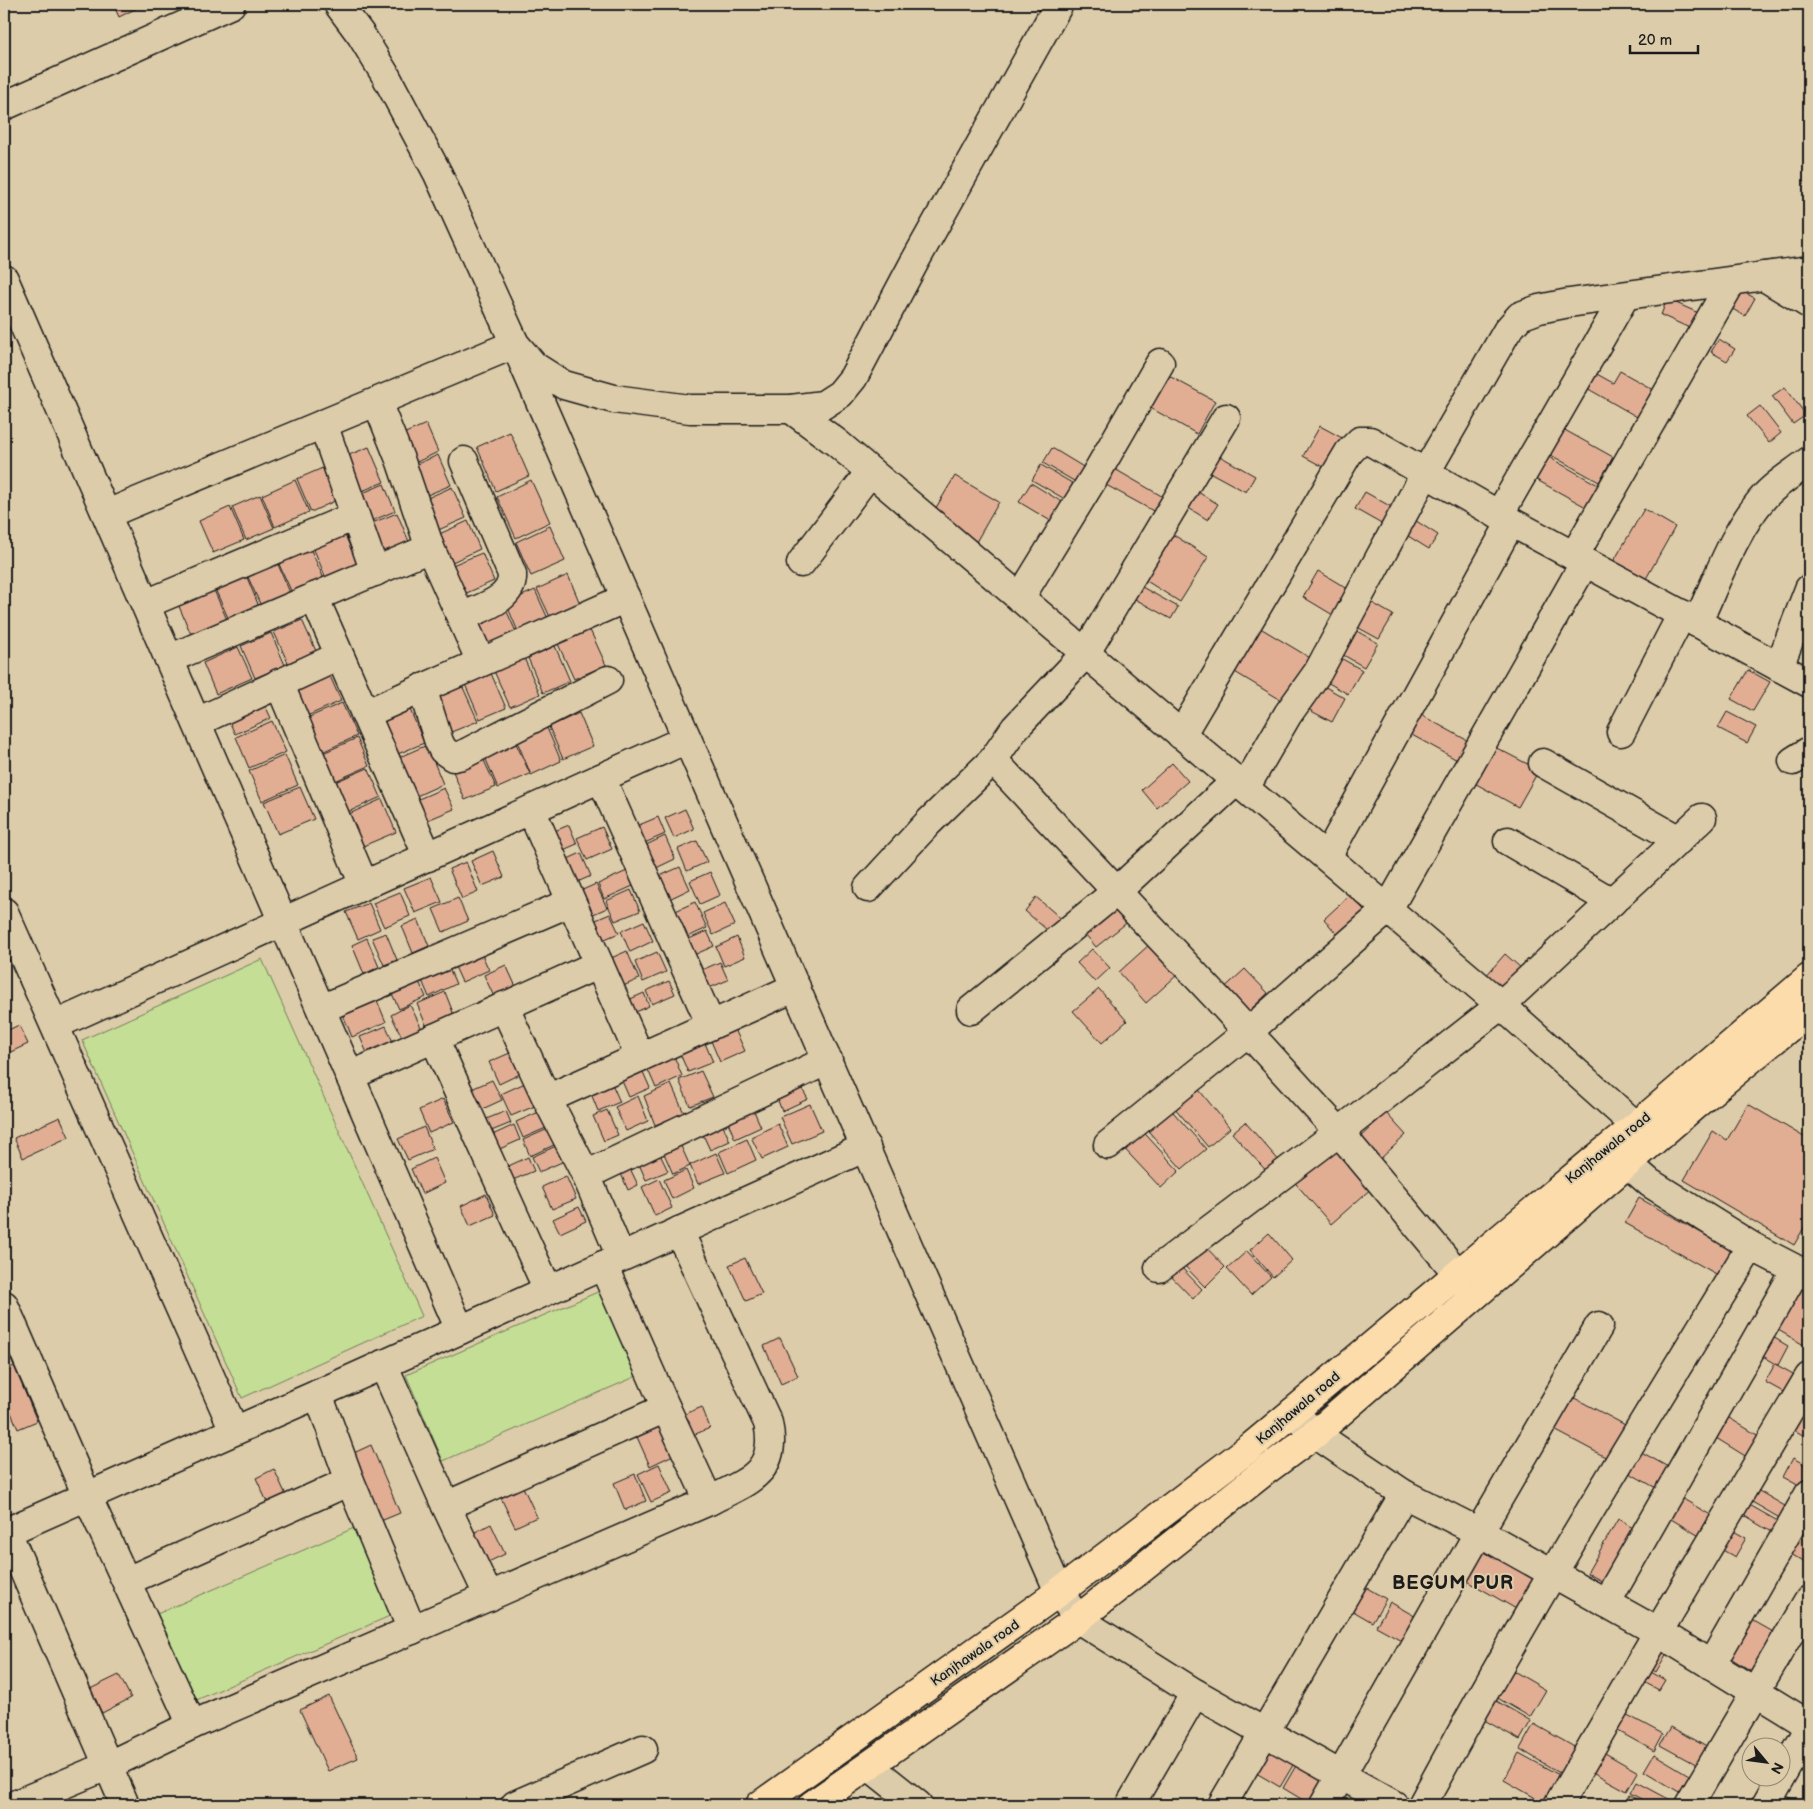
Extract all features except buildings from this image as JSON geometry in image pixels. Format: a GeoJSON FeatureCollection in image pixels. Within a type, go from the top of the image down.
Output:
{"type":"FeatureCollection","features":[{"type":"Feature","properties":{"kind":"main road","name":"Kanjhawala road"},"geometry":{"type":"LineString","coordinates":[[760,1805],[1059,1592],[1252,1446],[1458,1274],[1645,1134],[1809,978]]}},
{"type":"Feature","properties":{"kind":"main road","name":"Kanjhawala road"},"geometry":{"type":"LineString","coordinates":[[812,1805],[1078,1619],[1257,1477],[1315,1434],[1628,1164],[1645,1134],[1694,1106],[1809,1010]]}},
{"type":"Feature","properties":{"kind":"street"},"geometry":{"type":"LineString","coordinates":[[6,99],[230,4]]}},
{"type":"Feature","properties":{"kind":"street"},"geometry":{"type":"LineString","coordinates":[[338,4],[361,35],[386,76],[434,166],[515,344],[1059,1592],[1078,1619],[1195,1692],[1394,1805]]}},
{"type":"Feature","properties":{"kind":"street"},"geometry":{"type":"LineString","coordinates":[[515,344],[534,366],[564,385],[614,399],[690,409],[791,408],[823,405],[840,394],[853,378],[914,263],[1059,4]]}},
{"type":"Feature","properties":{"kind":"street"},"geometry":{"type":"LineString","coordinates":[[971,1010],[1117,891],[1240,784],[1318,672],[1426,472],[1507,331],[1520,316],[1539,309],[1809,270]]}},
{"type":"Feature","properties":{"kind":"street"},"geometry":{"type":"LineString","coordinates":[[1763,276],[1809,304]]}},
{"type":"Feature","properties":{"kind":"street"},"geometry":{"type":"LineString","coordinates":[[4,279],[460,1330]]}},
{"type":"Feature","properties":{"kind":"street"},"geometry":{"type":"LineString","coordinates":[[1108,1145],[1248,1032],[1388,909],[1732,281]]}},
{"type":"Feature","properties":{"kind":"street"},"geometry":{"type":"LineString","coordinates":[[1327,858],[1505,518],[1626,296]]}},
{"type":"Feature","properties":{"kind":"street"},"geometry":{"type":"LineString","coordinates":[[107,514],[515,344]]}},
{"type":"Feature","properties":{"kind":"street"},"geometry":{"type":"LineString","coordinates":[[1020,598],[1096,474],[1160,363]]}},
{"type":"Feature","properties":{"kind":"street"},"geometry":{"type":"LineString","coordinates":[[377,402],[401,462],[430,548],[481,662]]}},
{"type":"Feature","properties":{"kind":"street"},"geometry":{"type":"LineString","coordinates":[[791,408],[870,472],[1502,1005],[1645,1134]]}},
{"type":"Feature","properties":{"kind":"street"},"geometry":{"type":"LineString","coordinates":[[868,888],[928,823],[993,760],[1015,728],[1086,654],[1226,418]]}},
{"type":"Feature","properties":{"kind":"street"},"geometry":{"type":"LineString","coordinates":[[323,424],[374,572]]}},
{"type":"Feature","properties":{"kind":"street"},"geometry":{"type":"LineString","coordinates":[[1181,735],[1349,452],[1360,442],[1370,441],[1505,518],[1809,683]]}},
{"type":"Feature","properties":{"kind":"street"},"geometry":{"type":"LineString","coordinates":[[461,617],[496,601],[506,593],[512,580],[512,574],[464,461]]}},
{"type":"Feature","properties":{"kind":"street"},"geometry":{"type":"LineString","coordinates":[[1621,732],[1751,514],[1765,496],[1809,461]]}},
{"type":"Feature","properties":{"kind":"street"},"geometry":{"type":"LineString","coordinates":[[801,563],[870,472]]}},
{"type":"Feature","properties":{"kind":"street"},"geometry":{"type":"LineString","coordinates":[[146,604],[355,516]]}},
{"type":"Feature","properties":{"kind":"street"},"geometry":{"type":"LineString","coordinates":[[169,659],[430,548]]}},
{"type":"Feature","properties":{"kind":"street"},"geometry":{"type":"LineString","coordinates":[[1779,667],[1809,589]]}},
{"type":"Feature","properties":{"kind":"street"},"geometry":{"type":"LineString","coordinates":[[314,597],[428,857]]}},
{"type":"Feature","properties":{"kind":"street"},"geometry":{"type":"LineString","coordinates":[[365,714],[626,598]]}},
{"type":"Feature","properties":{"kind":"street"},"geometry":{"type":"LineString","coordinates":[[197,722],[339,656]]}},
{"type":"Feature","properties":{"kind":"street"},"geometry":{"type":"LineString","coordinates":[[422,688],[439,742],[443,750],[453,757],[462,755],[608,680]]}},
{"type":"Feature","properties":{"kind":"street"},"geometry":{"type":"LineString","coordinates":[[279,683],[364,885]]}},
{"type":"Feature","properties":{"kind":"street"},"geometry":{"type":"LineString","coordinates":[[55,1025],[687,739]]}},
{"type":"Feature","properties":{"kind":"street"},"geometry":{"type":"LineString","coordinates":[[993,760],[1218,998],[1339,1132],[1458,1274]]}},
{"type":"Feature","properties":{"kind":"street"},"geometry":{"type":"LineString","coordinates":[[1543,763],[1678,840]]}},
{"type":"Feature","properties":{"kind":"street"},"geometry":{"type":"LineString","coordinates":[[602,778],[711,1025]]}},
{"type":"Feature","properties":{"kind":"street"},"geometry":{"type":"LineString","coordinates":[[531,810],[640,1057]]}},
{"type":"Feature","properties":{"kind":"street"},"geometry":{"type":"LineString","coordinates":[[1159,1268],[1339,1132],[1502,1005],[1702,818]]}},
{"type":"Feature","properties":{"kind":"street"},"geometry":{"type":"LineString","coordinates":[[1508,841],[1612,902]]}},
{"type":"Feature","properties":{"kind":"street"},"geometry":{"type":"LineString","coordinates":[[321,1009],[572,902]]}},
{"type":"Feature","properties":{"kind":"street"},"geometry":{"type":"LineString","coordinates":[[4,912],[10,939],[55,1025],[234,1430]]}},
{"type":"Feature","properties":{"kind":"street"},"geometry":{"type":"LineString","coordinates":[[350,1076],[599,964]]}},
{"type":"Feature","properties":{"kind":"street"},"geometry":{"type":"LineString","coordinates":[[547,1099],[796,987]]}},
{"type":"Feature","properties":{"kind":"street"},"geometry":{"type":"LineString","coordinates":[[504,1006],[547,1099],[586,1175],[612,1261],[666,1408],[709,1501]]}},
{"type":"Feature","properties":{"kind":"street"},"geometry":{"type":"LineString","coordinates":[[434,1038],[548,1290]]}},
{"type":"Feature","properties":{"kind":"street"},"geometry":{"type":"LineString","coordinates":[[586,1175],[828,1060]]}},
{"type":"Feature","properties":{"kind":"street"},"geometry":{"type":"LineString","coordinates":[[124,1805],[5,1533],[866,1147]]}},
{"type":"Feature","properties":{"kind":"street"},"geometry":{"type":"LineString","coordinates":[[1606,1603],[1803,1273],[1751,1246],[1650,1183],[1628,1164]]}},
{"type":"Feature","properties":{"kind":"street"},"geometry":{"type":"LineString","coordinates":[[14,1805],[107,1766],[192,1724],[709,1501],[751,1479],[764,1466],[769,1453],[772,1438],[768,1422],[679,1231]]}},
{"type":"Feature","properties":{"kind":"street"},"geometry":{"type":"LineString","coordinates":[[1422,1805],[1473,1710],[1552,1573],[1751,1246]]}},
{"type":"Feature","properties":{"kind":"street"},"geometry":{"type":"LineString","coordinates":[[4,1305],[12,1345],[87,1496],[192,1724]]}},
{"type":"Feature","properties":{"kind":"street"},"geometry":{"type":"LineString","coordinates":[[1324,1805],[1479,1532],[1600,1326]]}},
{"type":"Feature","properties":{"kind":"street"},"geometry":{"type":"LineString","coordinates":[[383,1364],[489,1597]]}},
{"type":"Feature","properties":{"kind":"street"},"geometry":{"type":"LineString","coordinates":[[1558,1805],[1809,1377]]}},
{"type":"Feature","properties":{"kind":"street"},"geometry":{"type":"LineString","coordinates":[[318,1394],[350,1481],[412,1630]]}},
{"type":"Feature","properties":{"kind":"street"},"geometry":{"type":"LineString","coordinates":[[446,1506],[666,1408]]}},
{"type":"Feature","properties":{"kind":"street"},"geometry":{"type":"LineString","coordinates":[[1293,1412],[1315,1434],[1404,1494],[1479,1532],[1658,1632],[1809,1727],[1766,1805]]}},
{"type":"Feature","properties":{"kind":"street"},"geometry":{"type":"LineString","coordinates":[[127,1581],[350,1481]]}},
{"type":"Feature","properties":{"kind":"street"},"geometry":{"type":"LineString","coordinates":[[1222,1805],[1404,1494]]}},
{"type":"Feature","properties":{"kind":"street"},"geometry":{"type":"LineString","coordinates":[[1712,1665],[1809,1494]]}},
{"type":"Feature","properties":{"kind":"street"},"geometry":{"type":"LineString","coordinates":[[1689,1805],[1809,1600]]}},
{"type":"Feature","properties":{"kind":"street"},"geometry":{"type":"LineString","coordinates":[[1130,1805],[1195,1692]]}},
{"type":"Feature","properties":{"kind":"street"},"geometry":{"type":"LineString","coordinates":[[515,1805],[643,1750]]}},
{"type":"Feature","properties":{"kind":"street"},"geometry":{"type":"LineString","coordinates":[[869,1766],[918,1805]]}},
{"type":"Feature","properties":{"kind":"green space"},"geometry":{"type":"Polygon","coordinates":[[[262,959],[422,1316],[242,1398],[82,1040],[262,959]]]}},
{"type":"Feature","properties":{"kind":"green space"},"geometry":{"type":"Polygon","coordinates":[[[600,1291],[637,1376],[443,1461],[406,1375],[600,1291]]]}},
{"type":"Feature","properties":{"kind":"green space"},"geometry":{"type":"Polygon","coordinates":[[[354,1528],[392,1615],[194,1701],[157,1614],[354,1528]]]}},
{"type":"Feature","properties":{"kind":"district","name":"BEGUM PUR"},"geometry":{"type":"Point","coordinates":[1453,1583]}}]}
